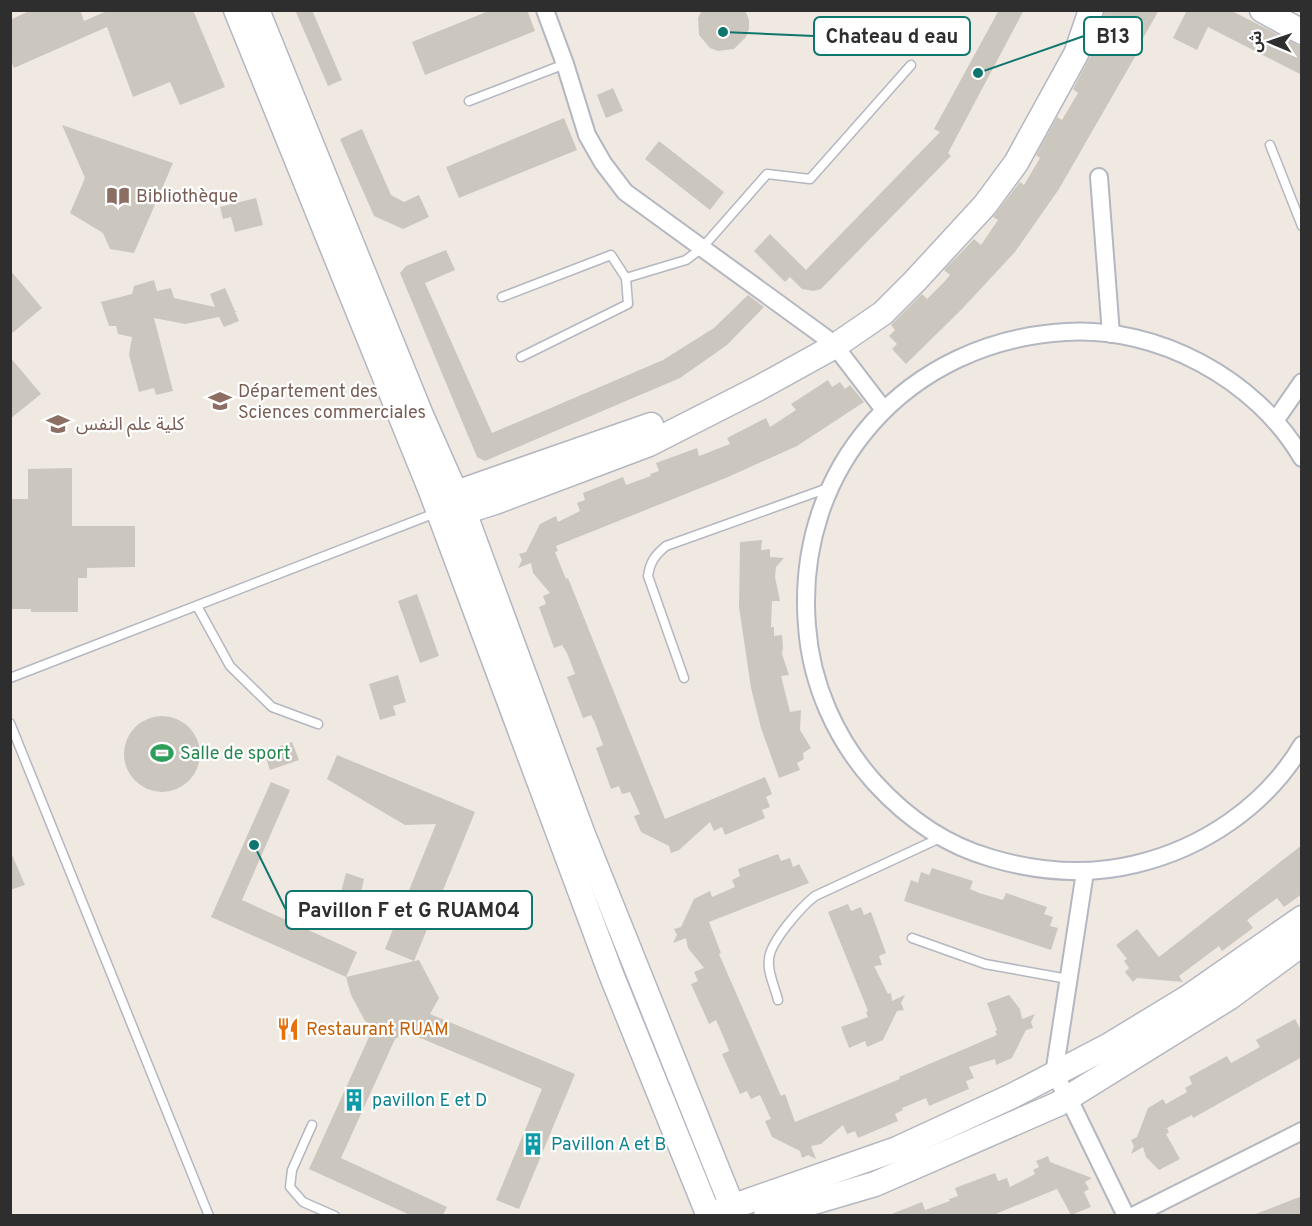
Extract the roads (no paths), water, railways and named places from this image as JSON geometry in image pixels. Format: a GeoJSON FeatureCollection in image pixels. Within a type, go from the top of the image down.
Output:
{"type":"FeatureCollection","features":[{"type":"Feature","properties":{"kind":"main road"},"geometry":{"type":"LineString","coordinates":[[236,10],[439,512],[607,963],[709,1215],[734,1210],[897,1149],[1012,1096],[1108,1046],[1187,998],[1302,918]]}},
{"type":"Feature","properties":{"kind":"main road"},"geometry":{"type":"LineString","coordinates":[[256,10],[421,415],[460,502],[582,832],[734,1210]]}},
{"type":"Feature","properties":{"kind":"main road"},"geometry":{"type":"LineString","coordinates":[[830,342],[839,329],[895,284],[963,210],[1002,157],[1030,108],[1076,10]]}},
{"type":"Feature","properties":{"kind":"main road"},"geometry":{"type":"LineString","coordinates":[[439,512],[691,409],[830,342],[883,313],[985,206],[1016,163],[1076,54],[1091,10]]}},
{"type":"Feature","properties":{"kind":"main road"},"geometry":{"type":"LineString","coordinates":[[1262,10],[1302,32]]}},
{"type":"Feature","properties":{"kind":"main road"},"geometry":{"type":"LineString","coordinates":[[1294,10],[1302,15]]}},
{"type":"Feature","properties":{"kind":"main road"},"geometry":{"type":"LineString","coordinates":[[766,1215],[876,1185],[1068,1098],[1230,997],[1302,944]]}},
{"type":"Feature","properties":{"kind":"street"},"geometry":{"type":"LineString","coordinates":[[546,10],[587,135],[603,163],[625,192],[830,342],[884,410]]}},
{"type":"Feature","properties":{"kind":"street"},"geometry":{"type":"LineString","coordinates":[[1099,177],[1111,334]]}},
{"type":"Feature","properties":{"kind":"street"},"geometry":{"type":"LineString","coordinates":[[1302,458],[1275,421],[1248,395],[1209,368],[1184,355],[1148,342],[1111,334],[1076,331],[1006,340],[972,351],[940,367],[884,410],[861,437],[828,488],[814,533],[807,569],[805,605],[808,640],[815,676],[827,710],[844,742],[864,771],[889,798],[940,838],[979,855],[1014,865],[1049,871],[1085,872],[1120,868],[1155,860],[1220,829],[1248,808],[1274,783],[1302,745]]}},
{"type":"Feature","properties":{"kind":"street"},"geometry":{"type":"LineString","coordinates":[[1275,421],[1302,382]]}},
{"type":"Feature","properties":{"kind":"street"},"geometry":{"type":"LineString","coordinates":[[1085,872],[1054,1074],[1126,1215]]}},
{"type":"Feature","properties":{"kind":"street"},"geometry":{"type":"LineString","coordinates":[[1134,1215],[1302,1131]]}},
{"type":"Feature","properties":{"kind":"lane"},"geometry":{"type":"LineString","coordinates":[[469,101],[565,64]]}},
{"type":"Feature","properties":{"kind":"lane"},"geometry":{"type":"LineString","coordinates":[[626,278],[686,260],[702,248],[767,174],[810,178],[912,65]]}},
{"type":"Feature","properties":{"kind":"lane"},"geometry":{"type":"LineString","coordinates":[[1270,145],[1302,226]]}},
{"type":"Feature","properties":{"kind":"lane"},"geometry":{"type":"LineString","coordinates":[[502,297],[611,255],[626,278],[628,304],[521,357]]}},
{"type":"Feature","properties":{"kind":"lane"},"geometry":{"type":"LineString","coordinates":[[684,678],[648,576],[650,564],[656,554],[666,546],[828,488]]}},
{"type":"Feature","properties":{"kind":"lane"},"geometry":{"type":"LineString","coordinates":[[10,678],[439,512]]}},
{"type":"Feature","properties":{"kind":"lane"},"geometry":{"type":"LineString","coordinates":[[196,606],[230,666],[272,707],[318,724]]}},
{"type":"Feature","properties":{"kind":"lane"},"geometry":{"type":"LineString","coordinates":[[10,723],[209,1215]]}},
{"type":"Feature","properties":{"kind":"lane"},"geometry":{"type":"LineString","coordinates":[[778,1000],[768,966],[769,957],[772,947],[805,904],[815,896],[940,838]]}},
{"type":"Feature","properties":{"kind":"lane"},"geometry":{"type":"LineString","coordinates":[[912,938],[985,964],[1068,979]]}},
{"type":"Feature","properties":{"kind":"lane"},"geometry":{"type":"LineString","coordinates":[[312,1125],[292,1170],[290,1187],[303,1202],[335,1215]]}},
{"type":"Feature","properties":{"kind":"place","name":"Chateau d eau"},"geometry":{"type":"Point","coordinates":[723,32]}},
{"type":"Feature","properties":{"kind":"place","name":"B13"},"geometry":{"type":"Point","coordinates":[978,73]}},
{"type":"Feature","properties":{"kind":"place","name":"Bibliothèque"},"geometry":{"type":"Point","coordinates":[118,196]}},
{"type":"Feature","properties":{"kind":"place","name":"Département des Sciences commerciales"},"geometry":{"type":"Point","coordinates":[220,401]}},
{"type":"Feature","properties":{"kind":"place","name":"كلية علم النفس"},"geometry":{"type":"Point","coordinates":[58,424]}},
{"type":"Feature","properties":{"kind":"place","name":"Salle de sport"},"geometry":{"type":"Point","coordinates":[162,753]}},
{"type":"Feature","properties":{"kind":"place","name":"Pavillon F et G RUAM04"},"geometry":{"type":"Point","coordinates":[254,845]}},
{"type":"Feature","properties":{"kind":"place","name":"Restaurant RUAM"},"geometry":{"type":"Point","coordinates":[288,1029]}},
{"type":"Feature","properties":{"kind":"place","name":"pavillon E et D"},"geometry":{"type":"Point","coordinates":[354,1100]}},
{"type":"Feature","properties":{"kind":"place","name":"Pavillon A et B"},"geometry":{"type":"Point","coordinates":[533,1144]}}]}
